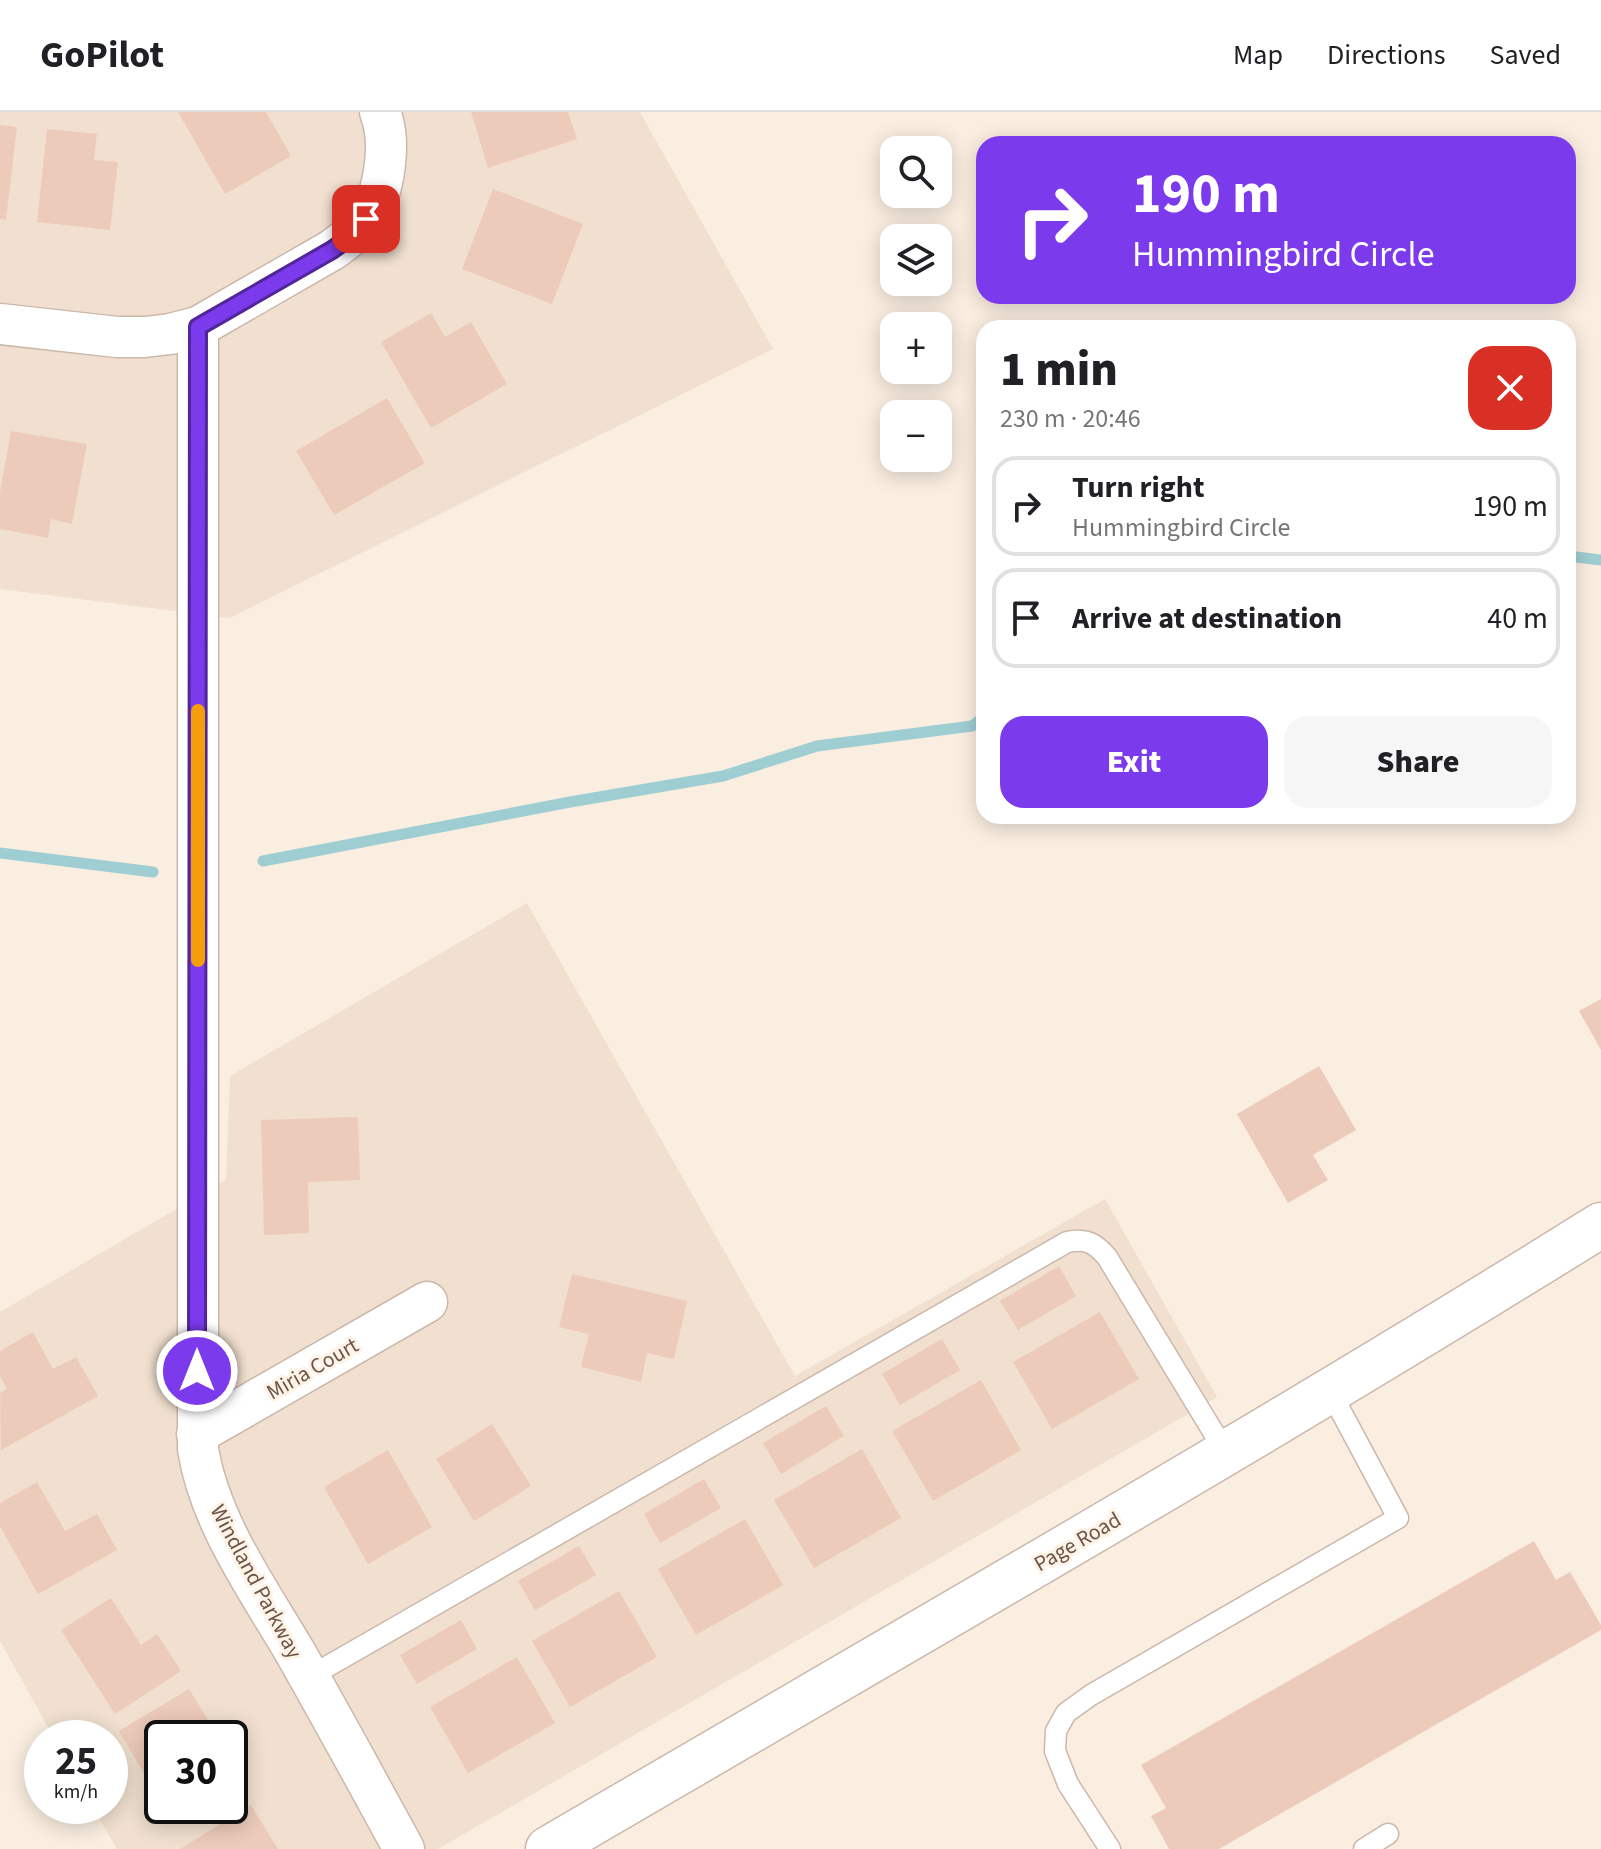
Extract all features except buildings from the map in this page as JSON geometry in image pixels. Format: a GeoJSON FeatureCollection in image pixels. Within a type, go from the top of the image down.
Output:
{"type":"FeatureCollection","features":[{"type":"Feature","properties":{"kind":"street"},"geometry":{"type":"LineString","coordinates":[[0,324],[117,337],[170,334],[198,327],[352,236],[376,201],[385,163],[387,141],[380,112]]}},
{"type":"Feature","properties":{"kind":"street","name":"Windland Parkway"},"geometry":{"type":"LineString","coordinates":[[198,327],[197,1434],[200,1462],[221,1520],[239,1555],[404,1849]]}},
{"type":"Feature","properties":{"kind":"street","name":"Page Road"},"geometry":{"type":"LineString","coordinates":[[548,1849],[1402,1349],[1601,1225]]}},
{"type":"Feature","properties":{"kind":"street","name":"Miria Court"},"geometry":{"type":"LineString","coordinates":[[197,1434],[427,1302]]}},
{"type":"Feature","properties":{"kind":"lane"},"geometry":{"type":"LineString","coordinates":[[309,1677],[1067,1242],[1089,1241],[1107,1257],[1226,1453]]}},
{"type":"Feature","properties":{"kind":"lane"},"geometry":{"type":"LineString","coordinates":[[1110,1849],[1068,1784],[1055,1751],[1056,1731],[1066,1713],[1091,1695],[1398,1518],[1330,1391]]}},
{"type":"Feature","properties":{"kind":"lane"},"geometry":{"type":"LineString","coordinates":[[1364,1849],[1388,1834]]}},
{"type":"Feature","properties":{"kind":"shaded area"},"geometry":{"type":"Polygon","coordinates":[[[0,112],[640,112],[773,349],[230,618],[0,589],[0,112]]]}},
{"type":"Feature","properties":{"kind":"shaded area"},"geometry":{"type":"Polygon","coordinates":[[[527,903],[795,1376],[1105,1199],[1217,1397],[438,1849],[117,1849],[102,1824],[128,1824],[128,1720],[44,1720],[0,1641],[0,1312],[226,1180],[230,1076],[527,903]]]}},
{"type":"Feature","properties":{"kind":"waterway"},"geometry":{"type":"LineString","coordinates":[[1576,557],[1601,560]]}},
{"type":"Feature","properties":{"kind":"waterway"},"geometry":{"type":"LineString","coordinates":[[263,861],[723,776],[817,746],[976,723]]}},
{"type":"Feature","properties":{"kind":"waterway"},"geometry":{"type":"LineString","coordinates":[[0,853],[153,872]]}},
{"type":"Feature","properties":{"kind":"slow traffic"},"geometry":{"type":"LineString","coordinates":[[198,711],[198,960]]}},
{"type":"Feature","properties":{"kind":"route"},"geometry":{"type":"LineString","coordinates":[[197,1371],[198,327],[332,250],[352,236],[366,219]]}}]}
